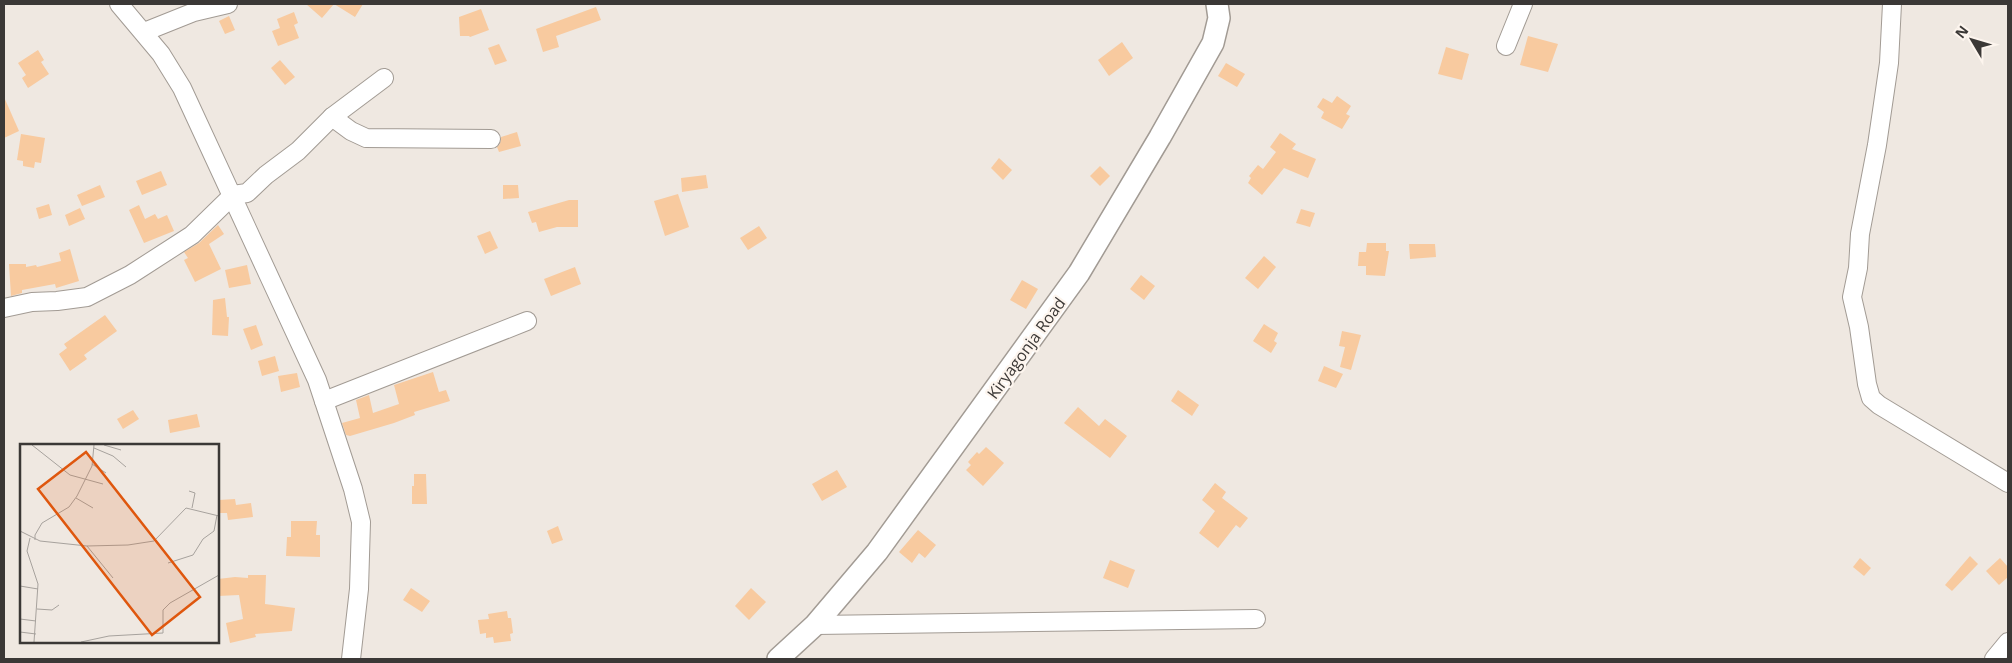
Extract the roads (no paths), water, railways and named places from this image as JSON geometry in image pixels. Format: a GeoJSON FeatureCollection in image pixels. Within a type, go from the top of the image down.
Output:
{"type":"FeatureCollection","features":[{"type":"Feature","properties":{"kind":"street"},"geometry":{"type":"LineString","coordinates":[[119,4],[161,54],[182,88],[317,380],[353,489],[361,522],[359,589],[351,659]]}},
{"type":"Feature","properties":{"kind":"street"},"geometry":{"type":"LineString","coordinates":[[144,32],[194,12],[228,4]]}},
{"type":"Feature","properties":{"kind":"street","name":"Kiryagonja Road"},"geometry":{"type":"LineString","coordinates":[[778,659],[815,626],[877,552],[1080,273],[1213,43],[1219,18],[1217,4]]}},
{"type":"Feature","properties":{"kind":"street"},"geometry":{"type":"LineString","coordinates":[[1506,46],[1523,4]]}},
{"type":"Feature","properties":{"kind":"street"},"geometry":{"type":"LineString","coordinates":[[1892,4],[1889,63],[1878,145],[1860,234],[1858,268],[1852,297],[1859,327],[1867,384],[1871,398],[1879,405],[2008,483]]}},
{"type":"Feature","properties":{"kind":"street"},"geometry":{"type":"LineString","coordinates":[[4,308],[32,302],[87,297],[130,275],[192,234],[233,195],[247,193],[266,175],[298,151],[332,117],[384,78]]}},
{"type":"Feature","properties":{"kind":"street"},"geometry":{"type":"LineString","coordinates":[[332,117],[350,131],[366,138],[491,139]]}},
{"type":"Feature","properties":{"kind":"street"},"geometry":{"type":"LineString","coordinates":[[324,401],[527,320]]}},
{"type":"Feature","properties":{"kind":"street"},"geometry":{"type":"LineString","coordinates":[[815,626],[1256,619]]}},
{"type":"Feature","properties":{"kind":"street"},"geometry":{"type":"LineString","coordinates":[[1994,659],[2008,642]]}}]}
